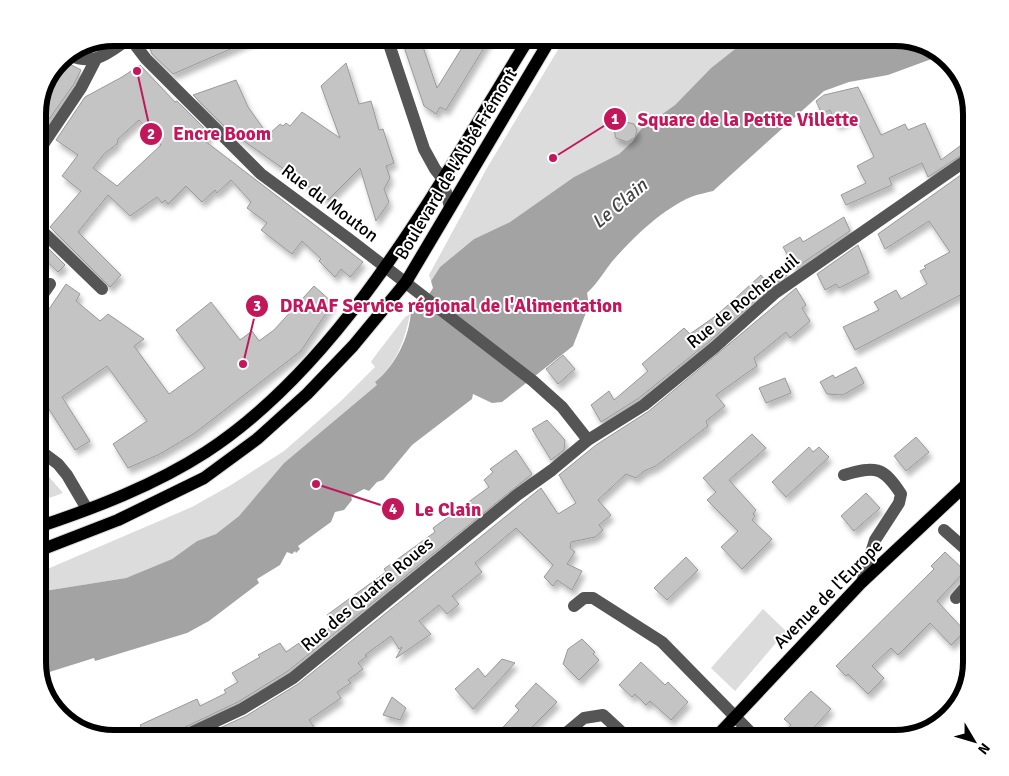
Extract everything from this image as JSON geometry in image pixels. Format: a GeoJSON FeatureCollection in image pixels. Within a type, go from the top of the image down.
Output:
{"type":"FeatureCollection","features":[{"type":"Feature","properties":{"kind":"main road","name":"Boulevard de l'Abbé Frémont"},"geometry":{"type":"LineString","coordinates":[[46,524],[88,509],[185,464],[221,442],[283,387],[327,342],[385,266],[524,46]]}},
{"type":"Feature","properties":{"kind":"main road","name":"Boulevard de l'Abbé Frémont"},"geometry":{"type":"LineString","coordinates":[[46,548],[118,520],[177,493],[232,460],[283,417],[324,377],[406,282],[546,46]]}},
{"type":"Feature","properties":{"kind":"main road","name":"Avenue de l'Europe"},"geometry":{"type":"LineString","coordinates":[[722,730],[862,582],[963,488]]}},
{"type":"Feature","properties":{"kind":"street"},"geometry":{"type":"LineString","coordinates":[[77,58],[83,60],[96,59],[117,46]]}},
{"type":"Feature","properties":{"kind":"street","name":"Rue du Mouton"},"geometry":{"type":"LineString","coordinates":[[136,46],[146,59],[261,174],[385,266],[533,381],[562,407],[588,440]]}},
{"type":"Feature","properties":{"kind":"street"},"geometry":{"type":"LineString","coordinates":[[390,46],[424,149],[442,178],[450,207]]}},
{"type":"Feature","properties":{"kind":"street"},"geometry":{"type":"LineString","coordinates":[[46,140],[82,88],[96,59]]}},
{"type":"Feature","properties":{"kind":"street","name":"Rue de Rochereuil"},"geometry":{"type":"LineString","coordinates":[[588,440],[644,405],[715,347],[775,293],[963,162]]}},
{"type":"Feature","properties":{"kind":"street"},"geometry":{"type":"LineString","coordinates":[[442,178],[464,184]]}},
{"type":"Feature","properties":{"kind":"street"},"geometry":{"type":"LineString","coordinates":[[46,235],[102,289]]}},
{"type":"Feature","properties":{"kind":"street"},"geometry":{"type":"LineString","coordinates":[[46,290],[50,284]]}},
{"type":"Feature","properties":{"kind":"street","name":"Rue des Quatre Roues"},"geometry":{"type":"LineString","coordinates":[[197,730],[242,709],[293,678],[456,543],[552,470],[588,440]]}},
{"type":"Feature","properties":{"kind":"street"},"geometry":{"type":"LineString","coordinates":[[46,455],[58,464],[67,475],[88,509]]}},
{"type":"Feature","properties":{"kind":"street"},"geometry":{"type":"LineString","coordinates":[[844,475],[862,470],[879,470],[890,477],[901,494],[899,503],[875,540],[862,582]]}},
{"type":"Feature","properties":{"kind":"street"},"geometry":{"type":"LineString","coordinates":[[944,530],[963,546]]}},
{"type":"Feature","properties":{"kind":"street"},"geometry":{"type":"LineString","coordinates":[[956,598],[963,591]]}},
{"type":"Feature","properties":{"kind":"street"},"geometry":{"type":"LineString","coordinates":[[574,606],[584,598],[593,598],[662,642],[748,730]]}},
{"type":"Feature","properties":{"kind":"street"},"geometry":{"type":"LineString","coordinates":[[570,730],[584,718],[602,715],[619,730]]}},
{"type":"Feature","properties":{"kind":"shaded area"},"geometry":{"type":"Polygon","coordinates":[[[560,46],[739,46],[711,68],[675,105],[641,129],[632,142],[619,154],[574,177],[510,222],[474,239],[440,267],[431,281],[429,275],[487,168],[560,46]]]}},
{"type":"Feature","properties":{"kind":"shaded area"},"geometry":{"type":"Polygon","coordinates":[[[410,314],[398,351],[389,368],[375,382],[378,385],[284,463],[239,516],[216,534],[197,541],[172,559],[126,578],[46,591],[46,570],[192,507],[284,451],[341,401],[375,367],[371,362],[372,360],[405,317],[410,314]]]}},
{"type":"Feature","properties":{"kind":"shaded area"},"geometry":{"type":"Polygon","coordinates":[[[46,473],[63,493],[46,499],[46,473]]]}},
{"type":"Feature","properties":{"kind":"shaded area"},"geometry":{"type":"Polygon","coordinates":[[[763,609],[786,631],[735,691],[711,668],[763,609]]]}},
{"type":"Feature","properties":{"kind":"water"},"geometry":{"type":"Polygon","coordinates":[[[739,46],[894,46],[916,50],[934,58],[888,75],[849,82],[824,91],[713,191],[691,197],[660,215],[624,249],[587,293],[589,305],[573,346],[502,402],[492,403],[473,394],[472,399],[412,445],[383,480],[377,482],[369,491],[364,489],[351,496],[352,500],[344,510],[335,512],[331,522],[298,546],[300,549],[296,553],[295,551],[292,554],[287,552],[280,565],[257,579],[259,583],[209,621],[187,633],[95,661],[94,658],[47,673],[46,591],[126,578],[172,559],[197,541],[216,534],[239,516],[284,463],[377,385],[375,382],[389,368],[400,350],[408,330],[411,310],[420,308],[433,288],[431,281],[440,267],[474,239],[510,222],[574,177],[619,154],[632,142],[641,129],[675,105],[711,68],[739,46]]]}},
{"type":"Feature","properties":{"kind":"building"},"geometry":{"type":"Polygon","coordinates":[[[149,46],[238,46],[173,74],[152,54],[149,46]]]}},
{"type":"Feature","properties":{"kind":"building"},"geometry":{"type":"Polygon","coordinates":[[[404,46],[423,46],[437,88],[463,46],[485,46],[446,110],[440,107],[436,114],[424,106],[404,46]]]}},
{"type":"Feature","properties":{"kind":"building"},"geometry":{"type":"Polygon","coordinates":[[[346,63],[359,104],[371,101],[379,130],[383,129],[394,163],[386,166],[390,178],[384,189],[389,202],[376,221],[360,168],[328,200],[228,130],[193,95],[236,80],[248,107],[268,135],[280,124],[283,126],[286,123],[290,126],[302,112],[340,138],[321,86],[346,63]]]}},
{"type":"Feature","properties":{"kind":"building"},"geometry":{"type":"Polygon","coordinates":[[[69,64],[81,70],[74,84],[46,124],[46,110],[53,84],[69,64]]]}},
{"type":"Feature","properties":{"kind":"building"},"geometry":{"type":"Polygon","coordinates":[[[140,65],[175,102],[177,101],[210,134],[205,141],[363,262],[350,277],[341,269],[335,277],[319,261],[321,259],[302,241],[292,254],[261,230],[267,223],[247,208],[251,202],[231,180],[217,193],[215,190],[202,202],[186,186],[168,204],[165,200],[162,203],[157,197],[130,216],[108,195],[78,232],[121,275],[110,287],[50,227],[81,191],[62,176],[78,155],[56,140],[85,97],[140,65]],[[139,120],[118,139],[117,144],[104,154],[93,168],[117,186],[161,145],[139,120]]]}},
{"type":"Feature","properties":{"kind":"building"},"geometry":{"type":"Polygon","coordinates":[[[858,87],[881,135],[905,124],[908,130],[925,123],[941,160],[963,144],[963,154],[928,177],[922,163],[889,178],[892,185],[846,205],[841,195],[866,183],[857,166],[874,157],[855,116],[837,125],[830,110],[822,114],[816,101],[824,95],[858,87]]]}},
{"type":"Feature","properties":{"kind":"building"},"geometry":{"type":"Polygon","coordinates":[[[626,122],[634,124],[637,130],[635,137],[627,142],[616,138],[613,127],[626,122]]]}},
{"type":"Feature","properties":{"kind":"building"},"geometry":{"type":"Polygon","coordinates":[[[963,173],[963,294],[855,350],[843,327],[879,310],[874,302],[896,290],[901,299],[927,284],[920,271],[926,268],[924,266],[950,252],[929,221],[885,249],[878,234],[963,173]]]}},
{"type":"Feature","properties":{"kind":"building"},"geometry":{"type":"Polygon","coordinates":[[[844,217],[850,231],[795,268],[783,247],[800,237],[803,242],[844,217]]]}},
{"type":"Feature","properties":{"kind":"building"},"geometry":{"type":"Polygon","coordinates":[[[858,245],[869,273],[839,288],[836,284],[825,290],[817,274],[858,245]]]}},
{"type":"Feature","properties":{"kind":"building"},"geometry":{"type":"Polygon","coordinates":[[[46,246],[65,265],[58,272],[46,261],[46,246]]]}},
{"type":"Feature","properties":{"kind":"building"},"geometry":{"type":"Polygon","coordinates":[[[783,268],[787,275],[770,287],[710,341],[639,398],[601,422],[591,405],[609,391],[614,400],[648,371],[642,364],[684,328],[690,334],[717,315],[761,275],[765,280],[783,268]]]}},
{"type":"Feature","properties":{"kind":"building"},"geometry":{"type":"Polygon","coordinates":[[[66,284],[80,294],[76,301],[100,321],[108,314],[144,339],[134,346],[169,394],[205,368],[176,330],[211,302],[240,340],[252,331],[259,341],[274,330],[314,286],[333,303],[301,351],[195,433],[160,454],[128,468],[113,444],[147,421],[107,366],[62,397],[90,441],[75,450],[46,405],[46,314],[66,284]]]}},
{"type":"Feature","properties":{"kind":"building"},"geometry":{"type":"Polygon","coordinates":[[[796,288],[806,305],[802,308],[810,321],[790,338],[786,332],[754,358],[757,366],[716,395],[725,406],[706,421],[708,426],[656,466],[644,471],[636,478],[626,474],[598,500],[611,515],[599,525],[603,530],[595,537],[571,542],[570,548],[575,552],[567,564],[582,571],[572,590],[557,580],[553,586],[544,577],[553,565],[516,528],[475,563],[482,572],[452,596],[459,604],[447,614],[439,605],[419,621],[431,634],[396,658],[402,647],[399,649],[391,636],[365,655],[367,656],[358,663],[363,669],[348,680],[351,683],[337,692],[341,698],[309,720],[316,730],[215,730],[246,716],[298,684],[541,488],[558,514],[576,503],[559,475],[596,445],[649,411],[796,288]]]}},
{"type":"Feature","properties":{"kind":"building"},"geometry":{"type":"Polygon","coordinates":[[[563,355],[575,369],[558,384],[546,369],[563,355]]]}},
{"type":"Feature","properties":{"kind":"building"},"geometry":{"type":"Polygon","coordinates":[[[856,367],[864,383],[843,395],[827,394],[820,382],[833,375],[835,378],[856,367]]]}},
{"type":"Feature","properties":{"kind":"building"},"geometry":{"type":"Polygon","coordinates":[[[785,378],[791,393],[766,403],[759,388],[785,378]]]}},
{"type":"Feature","properties":{"kind":"building"},"geometry":{"type":"Polygon","coordinates":[[[547,420],[565,440],[564,450],[551,460],[532,429],[547,420]]]}},
{"type":"Feature","properties":{"kind":"building"},"geometry":{"type":"Polygon","coordinates":[[[752,434],[766,448],[729,480],[756,510],[752,520],[772,539],[742,569],[721,547],[738,531],[707,500],[716,492],[703,478],[752,434]]]}},
{"type":"Feature","properties":{"kind":"building"},"geometry":{"type":"Polygon","coordinates":[[[916,437],[929,452],[906,471],[894,456],[916,437]]]}},
{"type":"Feature","properties":{"kind":"building"},"geometry":{"type":"Polygon","coordinates":[[[809,447],[813,452],[819,447],[829,457],[786,497],[772,482],[809,447]]]}},
{"type":"Feature","properties":{"kind":"building"},"geometry":{"type":"Polygon","coordinates":[[[516,450],[532,474],[288,671],[238,702],[179,730],[142,730],[140,725],[197,699],[200,706],[226,693],[224,690],[238,682],[232,673],[260,657],[258,655],[280,643],[286,652],[299,643],[301,647],[334,625],[327,615],[386,572],[384,569],[435,532],[433,528],[489,487],[484,480],[493,472],[490,469],[516,450]]]}},
{"type":"Feature","properties":{"kind":"building"},"geometry":{"type":"Polygon","coordinates":[[[866,493],[880,508],[854,531],[841,516],[866,493]]]}},
{"type":"Feature","properties":{"kind":"building"},"geometry":{"type":"Polygon","coordinates":[[[945,552],[963,569],[963,573],[937,601],[963,629],[963,633],[951,645],[930,623],[898,655],[891,648],[872,666],[884,678],[868,694],[848,674],[846,676],[836,666],[934,569],[931,566],[945,552]]]}},
{"type":"Feature","properties":{"kind":"building"},"geometry":{"type":"Polygon","coordinates":[[[686,557],[698,570],[667,600],[654,588],[686,557]]]}},
{"type":"Feature","properties":{"kind":"building"},"geometry":{"type":"Polygon","coordinates":[[[582,639],[595,652],[593,654],[599,660],[579,680],[563,664],[568,649],[582,639]]]}},
{"type":"Feature","properties":{"kind":"building"},"geometry":{"type":"Polygon","coordinates":[[[502,659],[515,663],[473,709],[455,689],[478,668],[485,677],[502,659]]]}},
{"type":"Feature","properties":{"kind":"building"},"geometry":{"type":"Polygon","coordinates":[[[641,662],[665,685],[668,682],[688,702],[671,720],[650,701],[646,705],[635,694],[632,697],[619,685],[641,662]]]}},
{"type":"Feature","properties":{"kind":"building"},"geometry":{"type":"Polygon","coordinates":[[[536,683],[557,702],[529,730],[500,730],[519,710],[515,706],[536,683]]]}},
{"type":"Feature","properties":{"kind":"building"},"geometry":{"type":"Polygon","coordinates":[[[811,691],[831,709],[811,730],[786,730],[791,725],[784,719],[811,691]]]}},
{"type":"Feature","properties":{"kind":"building"},"geometry":{"type":"Polygon","coordinates":[[[392,697],[406,708],[400,720],[383,715],[392,697]]]}},
{"type":"Feature","properties":{"kind":"place","name":"Encre Boom"},"geometry":{"type":"Point","coordinates":[137,71]}},
{"type":"Feature","properties":{"kind":"place","name":"Square de la Petite Villette"},"geometry":{"type":"Point","coordinates":[553,158]}},
{"type":"Feature","properties":{"kind":"place","name":"DRAAF Service régional de l'Alimentation"},"geometry":{"type":"Point","coordinates":[243,364]}},
{"type":"Feature","properties":{"kind":"place","name":"Le Clain"},"geometry":{"type":"Point","coordinates":[316,484]}}]}
